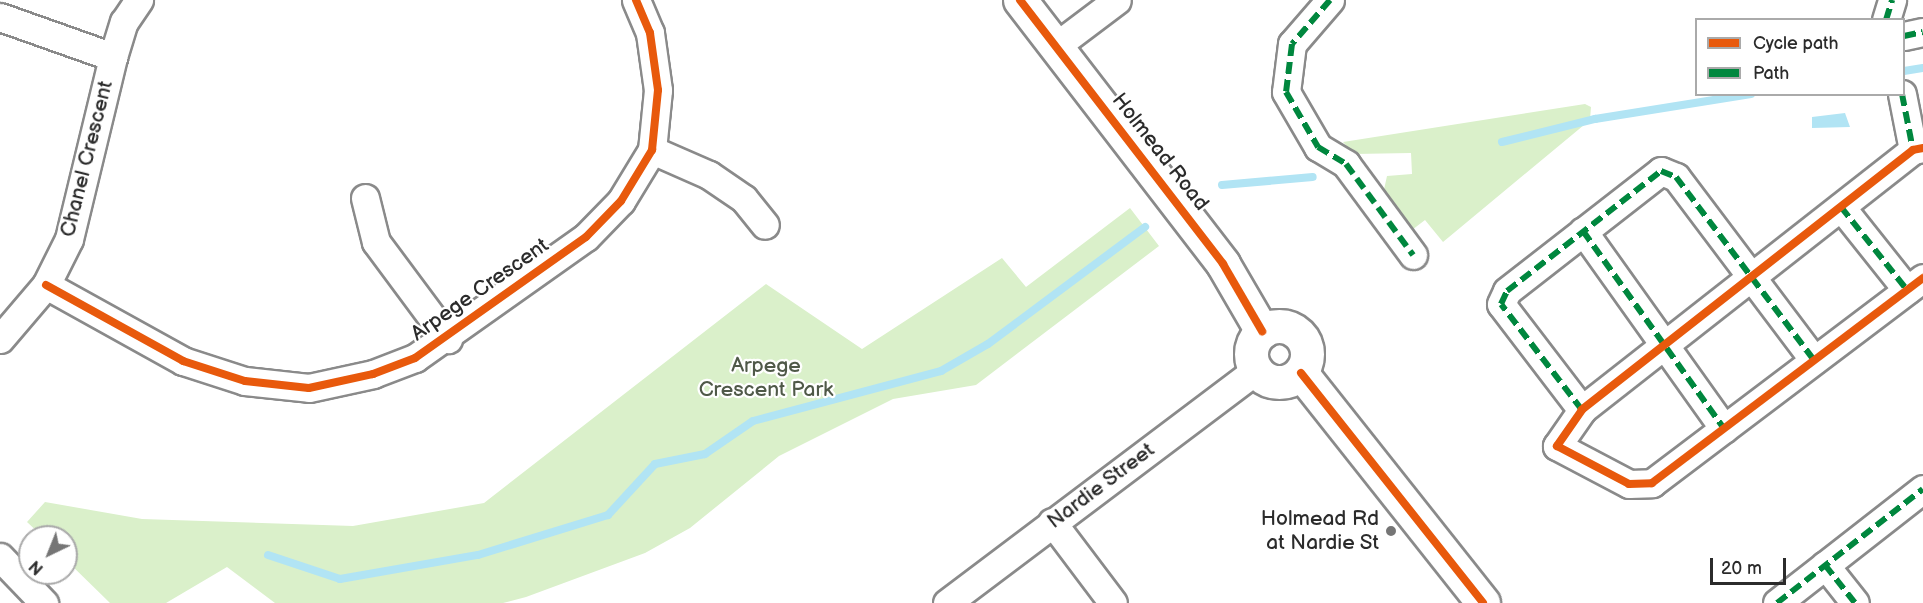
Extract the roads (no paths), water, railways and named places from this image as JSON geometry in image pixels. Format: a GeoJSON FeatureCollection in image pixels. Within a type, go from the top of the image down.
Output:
{"type":"FeatureCollection","features":[{"type":"Feature","properties":{"kind":"street","name":"Chanel Crescent"},"geometry":{"type":"LineString","coordinates":[[0,339],[46,285],[69,239],[113,57],[124,22],[140,0]]}},
{"type":"Feature","properties":{"kind":"street","name":"Arpege Crescent"},"geometry":{"type":"LineString","coordinates":[[46,285],[183,361],[245,381],[309,388],[373,374],[448,339],[586,237],[621,201],[652,150],[658,90],[650,33],[636,0]]}},
{"type":"Feature","properties":{"kind":"street","name":"Holmead Road"},"geometry":{"type":"LineString","coordinates":[[1020,0],[1223,264],[1262,331]]}},
{"type":"Feature","properties":{"kind":"street"},"geometry":{"type":"LineString","coordinates":[[1056,46],[1117,0]]}},
{"type":"Feature","properties":{"kind":"street"},"geometry":{"type":"LineString","coordinates":[[1330,0],[1292,44],[1286,92],[1318,147],[1346,164],[1413,255]]}},
{"type":"Feature","properties":{"kind":"street"},"geometry":{"type":"LineString","coordinates":[[1887,18],[1892,0]]}},
{"type":"Feature","properties":{"kind":"street"},"geometry":{"type":"LineString","coordinates":[[0,16],[113,57]]}},
{"type":"Feature","properties":{"kind":"street"},"geometry":{"type":"LineString","coordinates":[[1905,36],[1923,32]]}},
{"type":"Feature","properties":{"kind":"street"},"geometry":{"type":"LineString","coordinates":[[1841,207],[1915,284],[1652,483],[1629,484],[1557,446],[1582,410],[1841,207],[1918,149],[1903,96]]}},
{"type":"Feature","properties":{"kind":"street"},"geometry":{"type":"LineString","coordinates":[[652,150],[709,175],[744,199],[765,225]]}},
{"type":"Feature","properties":{"kind":"street"},"geometry":{"type":"LineString","coordinates":[[1582,410],[1502,304],[1507,291],[1661,171],[1677,177],[1814,360]]}},
{"type":"Feature","properties":{"kind":"street"},"geometry":{"type":"LineString","coordinates":[[365,198],[376,242],[448,339]]}},
{"type":"Feature","properties":{"kind":"street"},"geometry":{"type":"LineString","coordinates":[[1583,231],[1725,429]]}},
{"type":"Feature","properties":{"kind":"street"},"geometry":{"type":"LineString","coordinates":[[1280,325],[1303,338],[1308,356],[1301,373],[1278,382],[1256,370],[1252,345],[1262,331],[1280,325]]}},
{"type":"Feature","properties":{"kind":"street","name":"Nardie Street"},"geometry":{"type":"LineString","coordinates":[[947,603],[1256,370]]}},
{"type":"Feature","properties":{"kind":"street"},"geometry":{"type":"LineString","coordinates":[[1301,373],[1483,603]]}},
{"type":"Feature","properties":{"kind":"street"},"geometry":{"type":"LineString","coordinates":[[1777,603],[1923,489]]}},
{"type":"Feature","properties":{"kind":"street"},"geometry":{"type":"LineString","coordinates":[[1052,522],[1113,603]]}},
{"type":"Feature","properties":{"kind":"street"},"geometry":{"type":"LineString","coordinates":[[0,557],[44,603]]}},
{"type":"Feature","properties":{"kind":"street"},"geometry":{"type":"LineString","coordinates":[[1825,565],[1855,603]]}},
{"type":"Feature","properties":{"kind":"water"},"geometry":{"type":"Polygon","coordinates":[[[1845,113],[1850,127],[1812,128],[1812,117],[1845,113]]]}},
{"type":"Feature","properties":{"kind":"waterway"},"geometry":{"type":"LineString","coordinates":[[1905,71],[1923,68]]}},
{"type":"Feature","properties":{"kind":"waterway"},"geometry":{"type":"LineString","coordinates":[[1502,142],[1595,119],[1739,96]]}},
{"type":"Feature","properties":{"kind":"waterway"},"geometry":{"type":"LineString","coordinates":[[1222,185],[1313,177]]}},
{"type":"Feature","properties":{"kind":"waterway"},"geometry":{"type":"LineString","coordinates":[[268,555],[340,579],[478,555],[608,515],[655,464],[705,454],[753,421],[941,371],[988,344],[1145,227]]}},
{"type":"Feature","properties":{"kind":"place","name":"Holmead Rd at Nardie St"},"geometry":{"type":"Point","coordinates":[1391,531]}},
{"type":"Feature","properties":{"kind":"park label","name":"Arpege Crescent Park"},"geometry":{"type":"Point","coordinates":[766,378]}}]}
